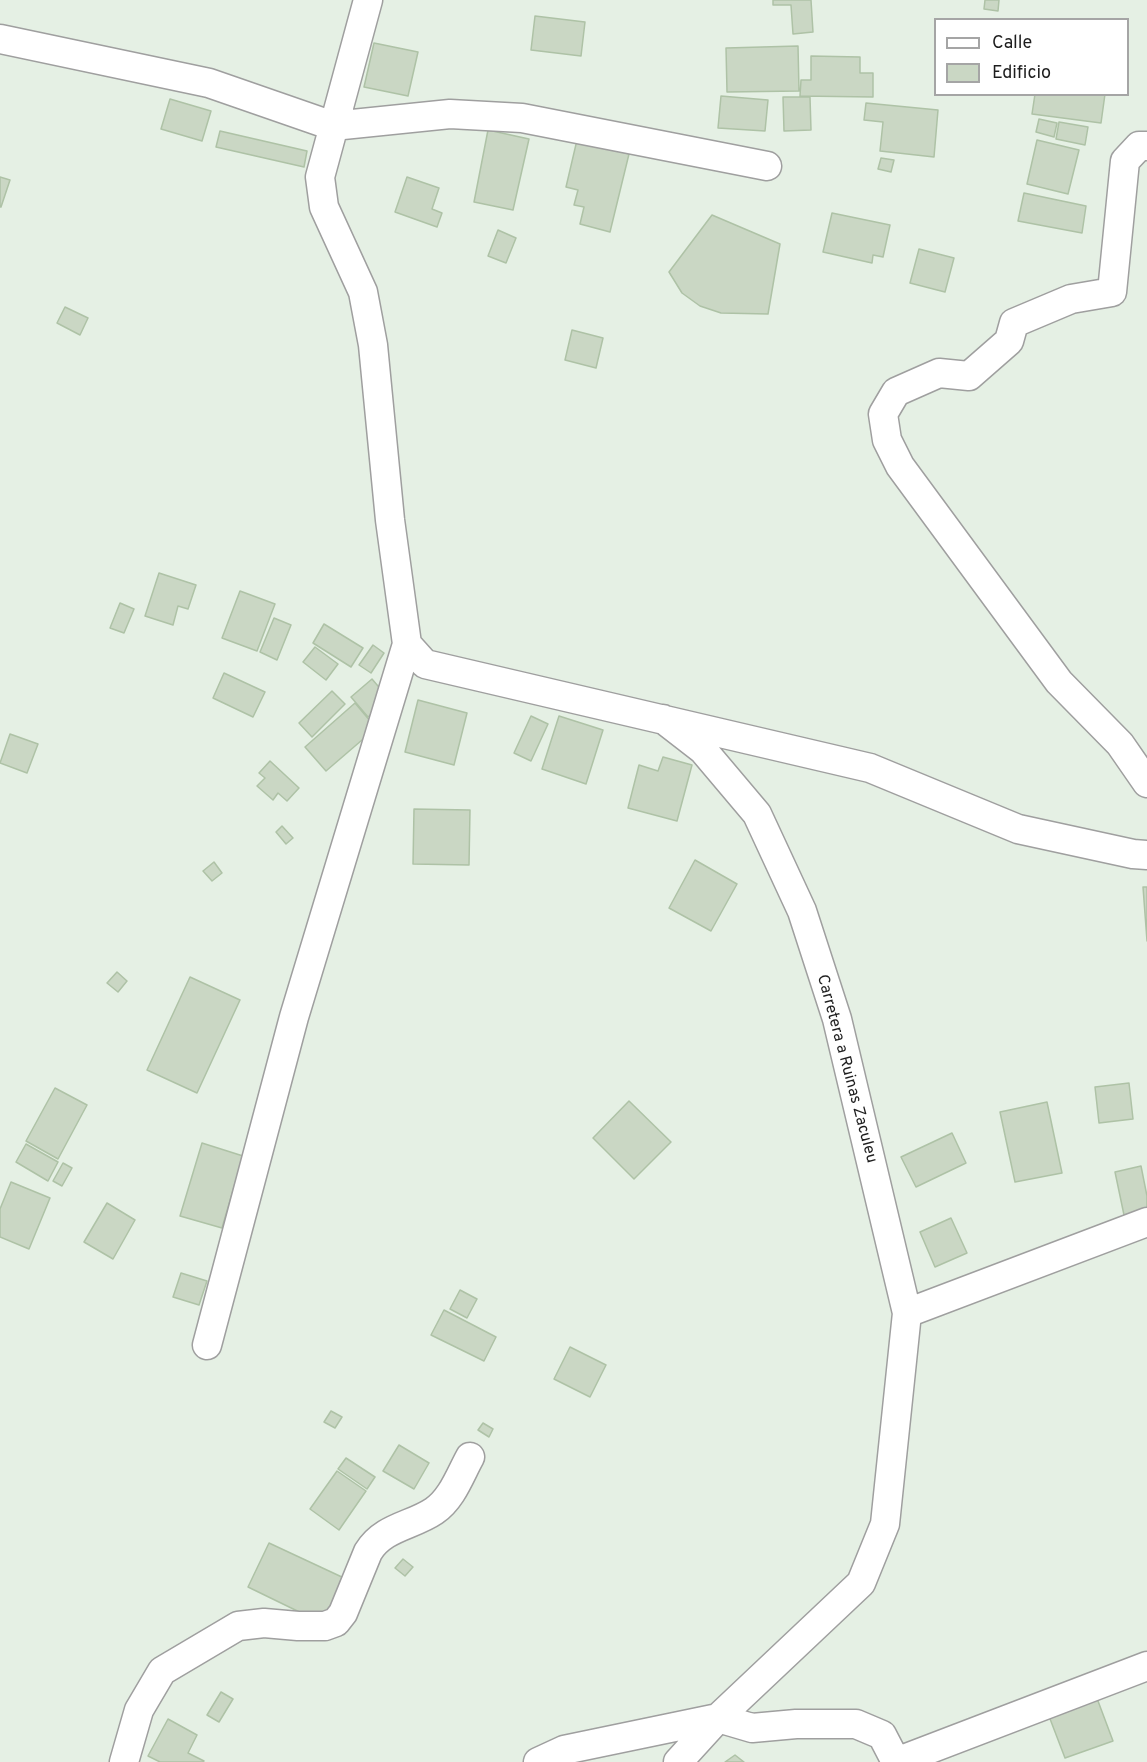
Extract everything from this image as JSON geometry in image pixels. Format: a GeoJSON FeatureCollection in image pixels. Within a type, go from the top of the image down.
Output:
{"type":"FeatureCollection","features":[{"type":"Feature","properties":{"kind":"street"},"geometry":{"type":"LineString","coordinates":[[207,1345],[294,1017],[407,644],[390,520],[373,345],[363,292],[324,207],[320,177],[368,0]]}},
{"type":"Feature","properties":{"kind":"street"},"geometry":{"type":"LineString","coordinates":[[0,39],[209,83],[333,126],[450,114],[522,118],[767,166]]}},
{"type":"Feature","properties":{"kind":"street"},"geometry":{"type":"LineString","coordinates":[[1147,146],[1139,146],[1125,162],[1112,292],[1071,299],[1014,323],[1009,341],[969,376],[939,373],[896,392],[883,414],[887,440],[900,466],[1059,682],[1120,744],[1147,783]]}},
{"type":"Feature","properties":{"kind":"street"},"geometry":{"type":"LineString","coordinates":[[407,644],[425,664],[870,768],[1018,829],[1147,855]]}},
{"type":"Feature","properties":{"kind":"street","name":"Carretera a Ruinas Zaculeu"},"geometry":{"type":"LineString","coordinates":[[663,719],[703,750],[757,814],[801,911],[837,1019],[907,1313],[885,1524],[861,1583],[718,1718],[678,1762]]}},
{"type":"Feature","properties":{"kind":"street"},"geometry":{"type":"LineString","coordinates":[[907,1313],[1147,1222]]}},
{"type":"Feature","properties":{"kind":"street"},"geometry":{"type":"LineString","coordinates":[[124,1762],[139,1710],[162,1671],[238,1626],[264,1623],[324,1626],[336,1622],[343,1613],[373,1544],[384,1534],[435,1510],[449,1496],[470,1457]]}},
{"type":"Feature","properties":{"kind":"street"},"geometry":{"type":"LineString","coordinates":[[538,1762],[564,1750],[718,1718],[752,1728],[796,1724],[856,1724],[882,1735],[896,1762],[1147,1666]]}},
{"type":"Feature","properties":{"kind":"building"},"geometry":{"type":"Polygon","coordinates":[[[773,0],[811,0],[813,32],[793,34],[791,5],[773,5],[773,0]]]}},
{"type":"Feature","properties":{"kind":"building"},"geometry":{"type":"Polygon","coordinates":[[[985,0],[999,0],[998,11],[984,9],[985,0]]]}},
{"type":"Feature","properties":{"kind":"building"},"geometry":{"type":"Polygon","coordinates":[[[535,16],[585,22],[581,56],[531,50],[535,16]]]}},
{"type":"Feature","properties":{"kind":"building"},"geometry":{"type":"Polygon","coordinates":[[[374,43],[418,52],[408,96],[364,87],[374,43]]]}},
{"type":"Feature","properties":{"kind":"building"},"geometry":{"type":"Polygon","coordinates":[[[798,46],[799,91],[727,92],[726,48],[798,46]]]}},
{"type":"Feature","properties":{"kind":"building"},"geometry":{"type":"Polygon","coordinates":[[[811,56],[860,57],[860,73],[873,73],[873,97],[800,96],[801,80],[811,80],[811,56]]]}},
{"type":"Feature","properties":{"kind":"building"},"geometry":{"type":"Polygon","coordinates":[[[721,96],[768,100],[765,131],[718,128],[721,96]]]}},
{"type":"Feature","properties":{"kind":"building"},"geometry":{"type":"Polygon","coordinates":[[[1035,96],[1105,96],[1101,123],[1032,114],[1035,96]]]}},
{"type":"Feature","properties":{"kind":"building"},"geometry":{"type":"Polygon","coordinates":[[[783,97],[810,97],[811,130],[784,131],[783,97]]]}},
{"type":"Feature","properties":{"kind":"building"},"geometry":{"type":"Polygon","coordinates":[[[170,99],[211,111],[202,141],[161,129],[170,99]]]}},
{"type":"Feature","properties":{"kind":"building"},"geometry":{"type":"Polygon","coordinates":[[[866,103],[938,110],[934,157],[880,151],[883,122],[864,120],[866,103]]]}},
{"type":"Feature","properties":{"kind":"building"},"geometry":{"type":"Polygon","coordinates":[[[1039,119],[1057,123],[1054,137],[1036,132],[1039,119]]]}},
{"type":"Feature","properties":{"kind":"building"},"geometry":{"type":"Polygon","coordinates":[[[1059,122],[1088,127],[1085,145],[1056,139],[1059,122]]]}},
{"type":"Feature","properties":{"kind":"building"},"geometry":{"type":"Polygon","coordinates":[[[488,130],[529,139],[513,210],[474,202],[488,130]]]}},
{"type":"Feature","properties":{"kind":"building"},"geometry":{"type":"Polygon","coordinates":[[[220,131],[307,151],[304,167],[216,147],[220,131]]]}},
{"type":"Feature","properties":{"kind":"building"},"geometry":{"type":"Polygon","coordinates":[[[577,140],[629,154],[610,232],[580,224],[584,207],[574,205],[578,190],[566,187],[577,140]]]}},
{"type":"Feature","properties":{"kind":"building"},"geometry":{"type":"Polygon","coordinates":[[[1037,140],[1079,150],[1068,194],[1027,184],[1037,140]]]}},
{"type":"Feature","properties":{"kind":"building"},"geometry":{"type":"Polygon","coordinates":[[[881,158],[894,160],[891,172],[878,169],[881,158]]]}},
{"type":"Feature","properties":{"kind":"building"},"geometry":{"type":"Polygon","coordinates":[[[0,177],[10,180],[1,207],[0,207],[0,177]]]}},
{"type":"Feature","properties":{"kind":"building"},"geometry":{"type":"Polygon","coordinates":[[[407,177],[439,188],[432,209],[442,213],[437,227],[395,212],[407,177]]]}},
{"type":"Feature","properties":{"kind":"building"},"geometry":{"type":"Polygon","coordinates":[[[1024,193],[1086,206],[1082,233],[1018,221],[1024,193]]]}},
{"type":"Feature","properties":{"kind":"building"},"geometry":{"type":"Polygon","coordinates":[[[832,213],[890,225],[883,257],[873,255],[872,263],[823,252],[832,213]]]}},
{"type":"Feature","properties":{"kind":"building"},"geometry":{"type":"Polygon","coordinates":[[[712,215],[780,244],[768,314],[721,313],[700,306],[682,293],[669,272],[712,215]]]}},
{"type":"Feature","properties":{"kind":"building"},"geometry":{"type":"Polygon","coordinates":[[[498,230],[516,238],[506,263],[488,256],[498,230]]]}},
{"type":"Feature","properties":{"kind":"building"},"geometry":{"type":"Polygon","coordinates":[[[919,249],[954,258],[945,292],[910,283],[919,249]]]}},
{"type":"Feature","properties":{"kind":"building"},"geometry":{"type":"Polygon","coordinates":[[[65,307],[88,318],[80,335],[57,323],[65,307]]]}},
{"type":"Feature","properties":{"kind":"building"},"geometry":{"type":"Polygon","coordinates":[[[572,330],[603,338],[596,368],[565,360],[572,330]]]}},
{"type":"Feature","properties":{"kind":"building"},"geometry":{"type":"Polygon","coordinates":[[[159,573],[196,585],[188,609],[178,606],[173,625],[145,616],[159,573]]]}},
{"type":"Feature","properties":{"kind":"building"},"geometry":{"type":"Polygon","coordinates":[[[240,591],[275,604],[257,651],[222,638],[240,591]]]}},
{"type":"Feature","properties":{"kind":"building"},"geometry":{"type":"Polygon","coordinates":[[[120,603],[134,609],[124,633],[110,628],[120,603]]]}},
{"type":"Feature","properties":{"kind":"building"},"geometry":{"type":"Polygon","coordinates":[[[274,618],[291,625],[277,660],[260,652],[274,618]]]}},
{"type":"Feature","properties":{"kind":"building"},"geometry":{"type":"Polygon","coordinates":[[[324,624],[363,648],[351,667],[313,643],[324,624]]]}},
{"type":"Feature","properties":{"kind":"building"},"geometry":{"type":"Polygon","coordinates":[[[373,645],[384,653],[371,673],[359,665],[373,645]]]}},
{"type":"Feature","properties":{"kind":"building"},"geometry":{"type":"Polygon","coordinates":[[[315,647],[338,664],[326,680],[303,662],[315,647]]]}},
{"type":"Feature","properties":{"kind":"building"},"geometry":{"type":"Polygon","coordinates":[[[224,673],[265,692],[253,717],[213,698],[224,673]]]}},
{"type":"Feature","properties":{"kind":"building"},"geometry":{"type":"Polygon","coordinates":[[[372,679],[389,699],[368,717],[351,697],[372,679]]]}},
{"type":"Feature","properties":{"kind":"building"},"geometry":{"type":"Polygon","coordinates":[[[332,691],[345,704],[312,737],[299,723],[332,691]]]}},
{"type":"Feature","properties":{"kind":"building"},"geometry":{"type":"Polygon","coordinates":[[[418,700],[467,713],[454,765],[405,752],[418,700]]]}},
{"type":"Feature","properties":{"kind":"building"},"geometry":{"type":"Polygon","coordinates":[[[355,703],[376,728],[326,771],[305,747],[355,703]]]}},
{"type":"Feature","properties":{"kind":"building"},"geometry":{"type":"Polygon","coordinates":[[[531,716],[548,724],[531,761],[514,753],[531,716]]]}},
{"type":"Feature","properties":{"kind":"building"},"geometry":{"type":"Polygon","coordinates":[[[559,716],[603,730],[586,784],[542,769],[559,716]]]}},
{"type":"Feature","properties":{"kind":"building"},"geometry":{"type":"Polygon","coordinates":[[[10,734],[38,744],[27,773],[0,763],[10,734]]]}},
{"type":"Feature","properties":{"kind":"building"},"geometry":{"type":"Polygon","coordinates":[[[663,757],[692,765],[677,821],[628,808],[639,765],[658,771],[663,757]]]}},
{"type":"Feature","properties":{"kind":"building"},"geometry":{"type":"Polygon","coordinates":[[[270,761],[299,788],[287,801],[278,793],[273,800],[257,786],[265,778],[259,773],[270,761]]]}},
{"type":"Feature","properties":{"kind":"building"},"geometry":{"type":"Polygon","coordinates":[[[414,809],[470,810],[469,865],[413,864],[414,809]]]}},
{"type":"Feature","properties":{"kind":"building"},"geometry":{"type":"Polygon","coordinates":[[[282,826],[293,838],[286,844],[276,832],[282,826]]]}},
{"type":"Feature","properties":{"kind":"building"},"geometry":{"type":"Polygon","coordinates":[[[695,860],[737,884],[711,931],[669,908],[695,860]]]}},
{"type":"Feature","properties":{"kind":"building"},"geometry":{"type":"Polygon","coordinates":[[[214,862],[222,873],[212,881],[203,871],[214,862]]]}},
{"type":"Feature","properties":{"kind":"building"},"geometry":{"type":"Polygon","coordinates":[[[1143,887],[1147,887],[1147,941],[1143,887]]]}},
{"type":"Feature","properties":{"kind":"building"},"geometry":{"type":"Polygon","coordinates":[[[117,972],[127,981],[118,992],[107,983],[117,972]]]}},
{"type":"Feature","properties":{"kind":"building"},"geometry":{"type":"Polygon","coordinates":[[[190,977],[240,1000],[197,1093],[147,1070],[190,977]]]}},
{"type":"Feature","properties":{"kind":"building"},"geometry":{"type":"Polygon","coordinates":[[[1129,1083],[1133,1119],[1099,1123],[1095,1087],[1129,1083]]]}},
{"type":"Feature","properties":{"kind":"building"},"geometry":{"type":"Polygon","coordinates":[[[55,1088],[87,1105],[58,1159],[26,1141],[55,1088]]]}},
{"type":"Feature","properties":{"kind":"building"},"geometry":{"type":"Polygon","coordinates":[[[629,1101],[671,1142],[634,1179],[593,1138],[629,1101]]]}},
{"type":"Feature","properties":{"kind":"building"},"geometry":{"type":"Polygon","coordinates":[[[1047,1102],[1062,1173],[1015,1182],[1000,1112],[1047,1102]]]}},
{"type":"Feature","properties":{"kind":"building"},"geometry":{"type":"Polygon","coordinates":[[[952,1133],[966,1163],[916,1187],[901,1157],[952,1133]]]}},
{"type":"Feature","properties":{"kind":"building"},"geometry":{"type":"Polygon","coordinates":[[[202,1143],[243,1156],[222,1228],[180,1216],[202,1143]]]}},
{"type":"Feature","properties":{"kind":"building"},"geometry":{"type":"Polygon","coordinates":[[[26,1144],[58,1162],[48,1181],[16,1162],[26,1144]]]}},
{"type":"Feature","properties":{"kind":"building"},"geometry":{"type":"Polygon","coordinates":[[[63,1163],[72,1168],[62,1186],[53,1181],[63,1163]]]}},
{"type":"Feature","properties":{"kind":"building"},"geometry":{"type":"Polygon","coordinates":[[[1141,1166],[1147,1196],[1147,1210],[1124,1215],[1115,1172],[1141,1166]]]}},
{"type":"Feature","properties":{"kind":"building"},"geometry":{"type":"Polygon","coordinates":[[[11,1182],[50,1198],[29,1249],[0,1237],[0,1209],[11,1182]]]}},
{"type":"Feature","properties":{"kind":"building"},"geometry":{"type":"Polygon","coordinates":[[[107,1203],[135,1220],[113,1259],[84,1242],[107,1203]]]}},
{"type":"Feature","properties":{"kind":"building"},"geometry":{"type":"Polygon","coordinates":[[[951,1218],[967,1253],[935,1267],[920,1232],[951,1218]]]}},
{"type":"Feature","properties":{"kind":"building"},"geometry":{"type":"Polygon","coordinates":[[[181,1273],[207,1281],[199,1305],[173,1297],[181,1273]]]}},
{"type":"Feature","properties":{"kind":"building"},"geometry":{"type":"Polygon","coordinates":[[[460,1290],[477,1299],[467,1318],[450,1309],[460,1290]]]}},
{"type":"Feature","properties":{"kind":"building"},"geometry":{"type":"Polygon","coordinates":[[[444,1310],[496,1337],[484,1361],[431,1335],[444,1310]]]}},
{"type":"Feature","properties":{"kind":"building"},"geometry":{"type":"Polygon","coordinates":[[[570,1347],[606,1365],[590,1397],[554,1379],[570,1347]]]}},
{"type":"Feature","properties":{"kind":"building"},"geometry":{"type":"Polygon","coordinates":[[[331,1411],[342,1417],[335,1428],[324,1422],[331,1411]]]}},
{"type":"Feature","properties":{"kind":"building"},"geometry":{"type":"Polygon","coordinates":[[[483,1423],[493,1429],[489,1437],[478,1430],[483,1423]]]}},
{"type":"Feature","properties":{"kind":"building"},"geometry":{"type":"Polygon","coordinates":[[[399,1445],[429,1463],[414,1489],[383,1471],[399,1445]]]}},
{"type":"Feature","properties":{"kind":"building"},"geometry":{"type":"Polygon","coordinates":[[[346,1458],[375,1477],[367,1489],[338,1469],[346,1458]]]}},
{"type":"Feature","properties":{"kind":"building"},"geometry":{"type":"Polygon","coordinates":[[[337,1471],[366,1491],[339,1530],[310,1509],[337,1471]]]}},
{"type":"Feature","properties":{"kind":"building"},"geometry":{"type":"Polygon","coordinates":[[[269,1543],[344,1578],[322,1623],[248,1587],[269,1543]]]}},
{"type":"Feature","properties":{"kind":"building"},"geometry":{"type":"Polygon","coordinates":[[[403,1559],[413,1567],[405,1576],[395,1568],[403,1559]]]}},
{"type":"Feature","properties":{"kind":"building"},"geometry":{"type":"Polygon","coordinates":[[[221,1692],[233,1699],[219,1722],[207,1715],[221,1692]]]}},
{"type":"Feature","properties":{"kind":"building"},"geometry":{"type":"Polygon","coordinates":[[[1095,1693],[1113,1741],[1065,1758],[1047,1711],[1095,1693]]]}},
{"type":"Feature","properties":{"kind":"building"},"geometry":{"type":"Polygon","coordinates":[[[168,1719],[197,1735],[188,1753],[203,1762],[160,1762],[148,1756],[168,1719]]]}},
{"type":"Feature","properties":{"kind":"building"},"geometry":{"type":"Polygon","coordinates":[[[735,1755],[744,1762],[725,1762],[735,1755]]]}}]}
